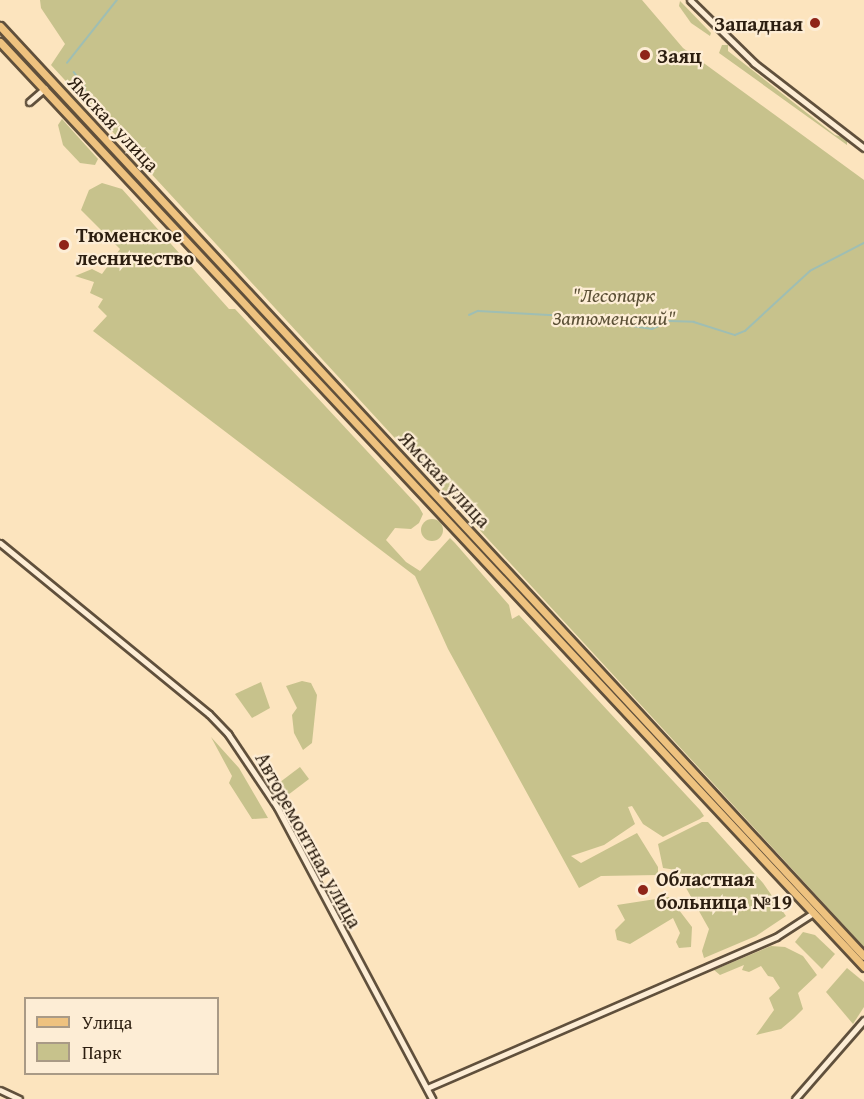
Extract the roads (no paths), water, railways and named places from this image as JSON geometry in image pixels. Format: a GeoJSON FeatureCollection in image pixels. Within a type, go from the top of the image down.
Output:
{"type":"FeatureCollection","features":[{"type":"Feature","properties":{"kind":"main road","name":"Ямская улица"},"geometry":{"type":"LineString","coordinates":[[0,26],[864,956]]}},
{"type":"Feature","properties":{"kind":"main road","name":"Ямская улица"},"geometry":{"type":"LineString","coordinates":[[0,42],[864,967]]}},
{"type":"Feature","properties":{"kind":"main road"},"geometry":{"type":"LineString","coordinates":[[596,680],[603,673]]}},
{"type":"Feature","properties":{"kind":"street"},"geometry":{"type":"LineString","coordinates":[[690,0],[754,63],[864,148]]}},
{"type":"Feature","properties":{"kind":"street"},"geometry":{"type":"LineString","coordinates":[[29,102],[45,88]]}},
{"type":"Feature","properties":{"kind":"street","name":"Авторемонтная улица"},"geometry":{"type":"LineString","coordinates":[[0,543],[209,714],[228,734],[277,807],[432,1099]]}},
{"type":"Feature","properties":{"kind":"street"},"geometry":{"type":"LineString","coordinates":[[427,1088],[776,937],[813,913]]}},
{"type":"Feature","properties":{"kind":"street"},"geometry":{"type":"LineString","coordinates":[[795,1099],[864,1020]]}},
{"type":"Feature","properties":{"kind":"street"},"geometry":{"type":"LineString","coordinates":[[0,1090],[19,1099]]}},
{"type":"Feature","properties":{"kind":"waterway"},"geometry":{"type":"LineString","coordinates":[[67,63],[117,0]]}},
{"type":"Feature","properties":{"kind":"waterway"},"geometry":{"type":"LineString","coordinates":[[74,72],[85,87],[87,98]]}},
{"type":"Feature","properties":{"kind":"waterway"},"geometry":{"type":"LineString","coordinates":[[469,315],[478,311],[567,316],[652,329],[670,321],[694,322],[735,335],[745,331],[810,271],[864,243]]}},
{"type":"Feature","properties":{"kind":"place","name":"Западная"},"geometry":{"type":"Point","coordinates":[815,23]}},
{"type":"Feature","properties":{"kind":"place","name":"Заяц"},"geometry":{"type":"Point","coordinates":[645,55]}},
{"type":"Feature","properties":{"kind":"place","name":"Тюменское лесничество"},"geometry":{"type":"Point","coordinates":[64,245]}},
{"type":"Feature","properties":{"kind":"place","name":"Областная больница №19"},"geometry":{"type":"Point","coordinates":[643,890]}},
{"type":"Feature","properties":{"kind":"park label","name":"\"Лесопарк Затюменский\""},"geometry":{"type":"Point","coordinates":[614,306]}}]}
